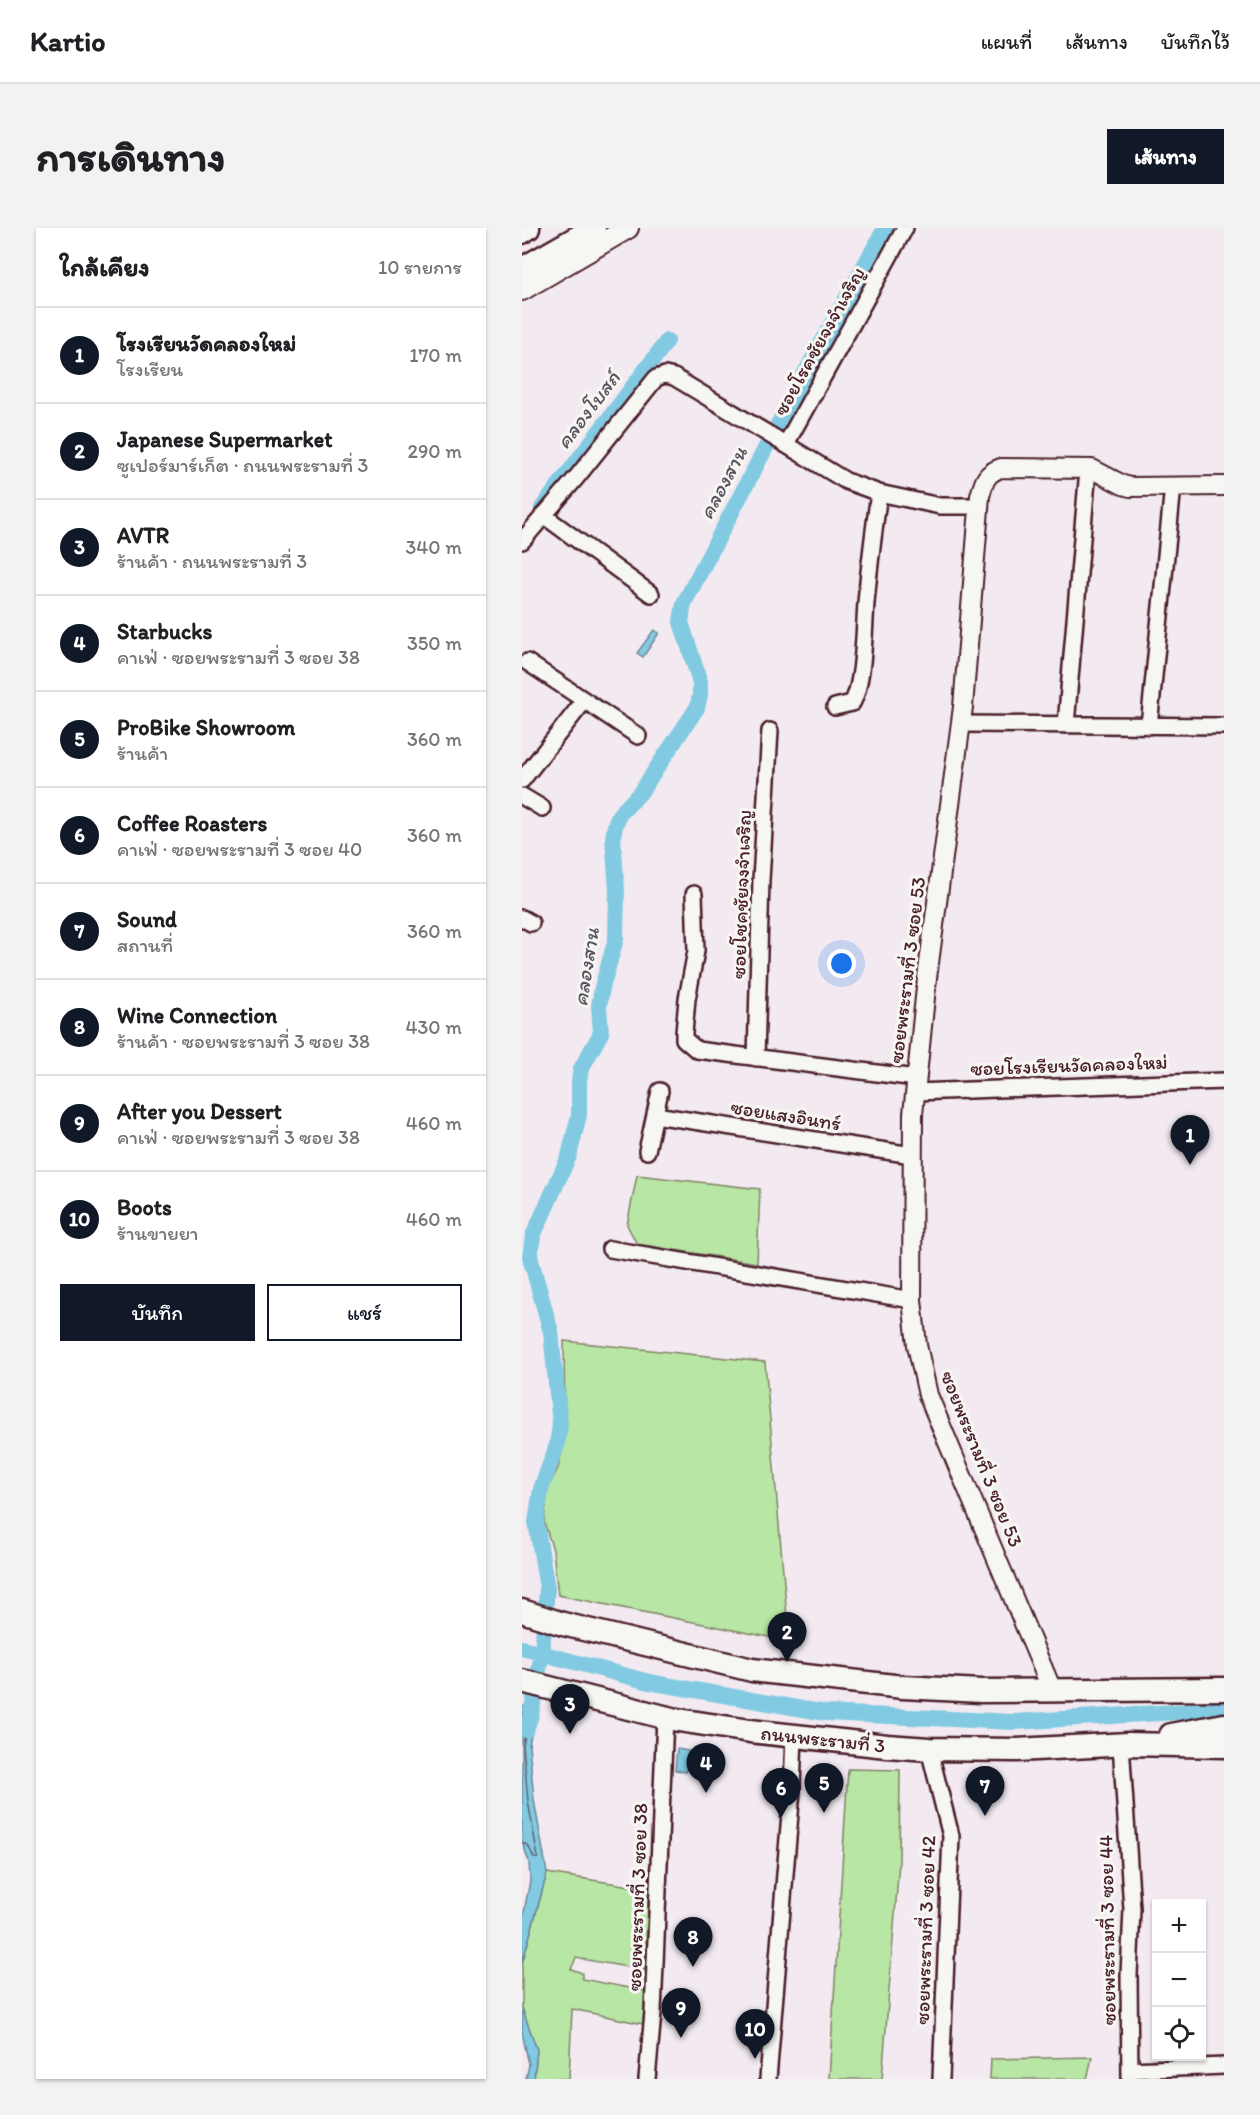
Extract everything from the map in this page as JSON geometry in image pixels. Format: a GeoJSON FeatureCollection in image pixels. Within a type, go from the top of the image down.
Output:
{"type":"FeatureCollection","features":[{"type":"Feature","properties":{"kind":"main road"},"geometry":{"type":"LineString","coordinates":[[522,232],[528,228]]}},
{"type":"Feature","properties":{"kind":"main road"},"geometry":{"type":"LineString","coordinates":[[522,269],[594,228]]}},
{"type":"Feature","properties":{"kind":"main road"},"geometry":{"type":"LineString","coordinates":[[522,290],[628,228]]}},
{"type":"Feature","properties":{"kind":"main road"},"geometry":{"type":"LineString","coordinates":[[525,1612],[563,1624],[752,1670],[903,1687],[981,1691],[1224,1689]]}},
{"type":"Feature","properties":{"kind":"main road"},"geometry":{"type":"LineString","coordinates":[[1099,1690],[1224,1674]]}},
{"type":"Feature","properties":{"kind":"main road","name":"ถนนพระรามที่ 3"},"geometry":{"type":"LineString","coordinates":[[522,1681],[665,1717],[750,1731],[929,1749],[1017,1750],[1125,1744],[1224,1746]]}},
{"type":"Feature","properties":{"kind":"main road","name":"ถนนพระรามที่ 3"},"geometry":{"type":"LineString","coordinates":[[1125,1744],[1224,1725]]}},
{"type":"Feature","properties":{"kind":"street","name":"ซอยโรคชัยจงจำเจริญ"},"geometry":{"type":"LineString","coordinates":[[776,437],[906,228]]}},
{"type":"Feature","properties":{"kind":"street","name":"ซอยโรคชัยจงจำเจริญ"},"geometry":{"type":"LineString","coordinates":[[522,541],[656,378],[665,375],[674,377],[846,481],[879,493],[940,506],[980,506]]}},
{"type":"Feature","properties":{"kind":"street","name":"ซอยพระรามที่ 3 ซอย 53"},"geometry":{"type":"LineString","coordinates":[[1053,1690],[928,1395],[917,1345],[912,1300],[912,1155],[916,1085],[927,978],[961,724],[980,506],[984,479],[992,471],[1001,468],[1088,469],[1100,472],[1130,487],[1224,486]]}},
{"type":"Feature","properties":{"kind":"street"},"geometry":{"type":"LineString","coordinates":[[1066,725],[1088,469]]}},
{"type":"Feature","properties":{"kind":"street"},"geometry":{"type":"LineString","coordinates":[[1149,726],[1173,486]]}},
{"type":"Feature","properties":{"kind":"street"},"geometry":{"type":"LineString","coordinates":[[835,707],[852,703],[860,676],[871,545],[879,493]]}},
{"type":"Feature","properties":{"kind":"street"},"geometry":{"type":"LineString","coordinates":[[543,515],[651,594]]}},
{"type":"Feature","properties":{"kind":"street"},"geometry":{"type":"LineString","coordinates":[[526,662],[638,736]]}},
{"type":"Feature","properties":{"kind":"street"},"geometry":{"type":"LineString","coordinates":[[522,780],[584,701]]}},
{"type":"Feature","properties":{"kind":"street"},"geometry":{"type":"LineString","coordinates":[[961,724],[1224,726]]}},
{"type":"Feature","properties":{"kind":"street","name":"ซอยโชคชัยจงจำเจริญ"},"geometry":{"type":"LineString","coordinates":[[756,1058],[761,880],[770,731]]}},
{"type":"Feature","properties":{"kind":"street"},"geometry":{"type":"LineString","coordinates":[[522,796],[542,808]]}},
{"type":"Feature","properties":{"kind":"street"},"geometry":{"type":"LineString","coordinates":[[694,894],[696,951],[687,999],[684,1039],[697,1050],[916,1085]]}},
{"type":"Feature","properties":{"kind":"street","name":"ซอยโรงเรียนวัดคลองใหม่"},"geometry":{"type":"LineString","coordinates":[[916,1085],[1224,1081]]}},
{"type":"Feature","properties":{"kind":"street"},"geometry":{"type":"LineString","coordinates":[[647,1151],[660,1091]]}},
{"type":"Feature","properties":{"kind":"street","name":"ซอยแสงอินทร์"},"geometry":{"type":"LineString","coordinates":[[655,1115],[912,1155]]}},
{"type":"Feature","properties":{"kind":"street"},"geometry":{"type":"LineString","coordinates":[[610,1249],[912,1300]]}},
{"type":"Feature","properties":{"kind":"street","name":"ซอยพระรามที่ 3 ซอย 38"},"geometry":{"type":"LineString","coordinates":[[647,2079],[653,2013],[665,1717]]}},
{"type":"Feature","properties":{"kind":"street"},"geometry":{"type":"LineString","coordinates":[[768,2079],[791,1801],[794,1734]]}},
{"type":"Feature","properties":{"kind":"street","name":"ซอยพระรามที่ 3 ซอย 44"},"geometry":{"type":"LineString","coordinates":[[1125,1744],[1132,1909],[1129,1975],[1130,2074]]}},
{"type":"Feature","properties":{"kind":"street","name":"ซอยพระรามที่ 3 ซอย 42"},"geometry":{"type":"LineString","coordinates":[[929,1749],[951,1836],[940,2079]]}},
{"type":"Feature","properties":{"kind":"street"},"geometry":{"type":"LineString","coordinates":[[1130,2074],[1224,2066]]}},
{"type":"Feature","properties":{"kind":"green space"},"geometry":{"type":"Polygon","coordinates":[[[637,1175],[760,1189],[757,1263],[637,1244],[627,1225],[637,1175]]]}},
{"type":"Feature","properties":{"kind":"green space"},"geometry":{"type":"Polygon","coordinates":[[[564,1341],[765,1362],[789,1641],[558,1595],[553,1550],[544,1522],[548,1488],[558,1468],[565,1438],[564,1341]]]}},
{"type":"Feature","properties":{"kind":"green space"},"geometry":{"type":"Polygon","coordinates":[[[848,1769],[900,1770],[899,1863],[882,2079],[829,2079],[848,1769]]]}},
{"type":"Feature","properties":{"kind":"green space"},"geometry":{"type":"Polygon","coordinates":[[[547,1873],[649,1889],[645,1970],[576,1958],[571,1969],[582,1973],[582,1979],[645,1991],[643,2024],[572,2009],[569,2079],[534,2079],[537,2050],[522,2008],[522,1964],[547,1873]]]}},
{"type":"Feature","properties":{"kind":"green space"},"geometry":{"type":"Polygon","coordinates":[[[1092,2057],[1087,2079],[990,2079],[991,2059],[1092,2057]]]}},
{"type":"Feature","properties":{"kind":"water"},"geometry":{"type":"Polygon","coordinates":[[[654,630],[659,633],[643,657],[637,653],[654,630]]]}},
{"type":"Feature","properties":{"kind":"water"},"geometry":{"type":"Polygon","coordinates":[[[522,1706],[536,1710],[529,1745],[534,1800],[547,1873],[522,1964],[522,1922],[530,1881],[529,1862],[522,1841],[522,1706]]]}},
{"type":"Feature","properties":{"kind":"water"},"geometry":{"type":"Polygon","coordinates":[[[677,1749],[689,1751],[686,1772],[675,1770],[677,1749]]]}},
{"type":"Feature","properties":{"kind":"water"},"geometry":{"type":"Polygon","coordinates":[[[522,2008],[537,2050],[534,2079],[526,2079],[529,2065],[522,2032],[522,2008]]]}},
{"type":"Feature","properties":{"kind":"waterway","name":"คลองสาน"},"geometry":{"type":"LineString","coordinates":[[526,1730],[531,1715],[542,1652],[547,1588],[536,1522],[541,1489],[557,1445],[560,1425],[551,1332],[530,1257],[533,1236],[569,1156],[579,1115],[581,1069],[601,1033],[599,1006],[616,939],[617,890],[613,838],[615,826],[619,815],[640,793],[697,708],[700,682],[681,622],[684,603],[804,375],[885,228]]}},
{"type":"Feature","properties":{"kind":"waterway","name":"คลองโบสถ์"},"geometry":{"type":"LineString","coordinates":[[542,508],[667,341]]}},
{"type":"Feature","properties":{"kind":"waterway"},"geometry":{"type":"LineString","coordinates":[[522,1648],[649,1682],[826,1713],[1014,1722],[1224,1709]]}},
{"type":"Feature","properties":{"kind":"place","name":"โรงเรียนวัดคลองใหม่"},"geometry":{"type":"Point","coordinates":[1190,1165]}},
{"type":"Feature","properties":{"kind":"place","name":"Japanese Supermarket"},"geometry":{"type":"Point","coordinates":[787,1662]}},
{"type":"Feature","properties":{"kind":"place","name":"AVTR"},"geometry":{"type":"Point","coordinates":[570,1734]}},
{"type":"Feature","properties":{"kind":"place","name":"Starbucks"},"geometry":{"type":"Point","coordinates":[706,1793]}},
{"type":"Feature","properties":{"kind":"place","name":"ProBike Showroom"},"geometry":{"type":"Point","coordinates":[824,1813]}},
{"type":"Feature","properties":{"kind":"place","name":"Sound"},"geometry":{"type":"Point","coordinates":[985,1816]}},
{"type":"Feature","properties":{"kind":"place","name":"Coffee Roasters"},"geometry":{"type":"Point","coordinates":[781,1818]}},
{"type":"Feature","properties":{"kind":"place","name":"Wine Connection"},"geometry":{"type":"Point","coordinates":[693,1967]}},
{"type":"Feature","properties":{"kind":"place","name":"After you Dessert"},"geometry":{"type":"Point","coordinates":[681,2038]}},
{"type":"Feature","properties":{"kind":"place","name":"Boots"},"geometry":{"type":"Point","coordinates":[755,2059]}}]}
